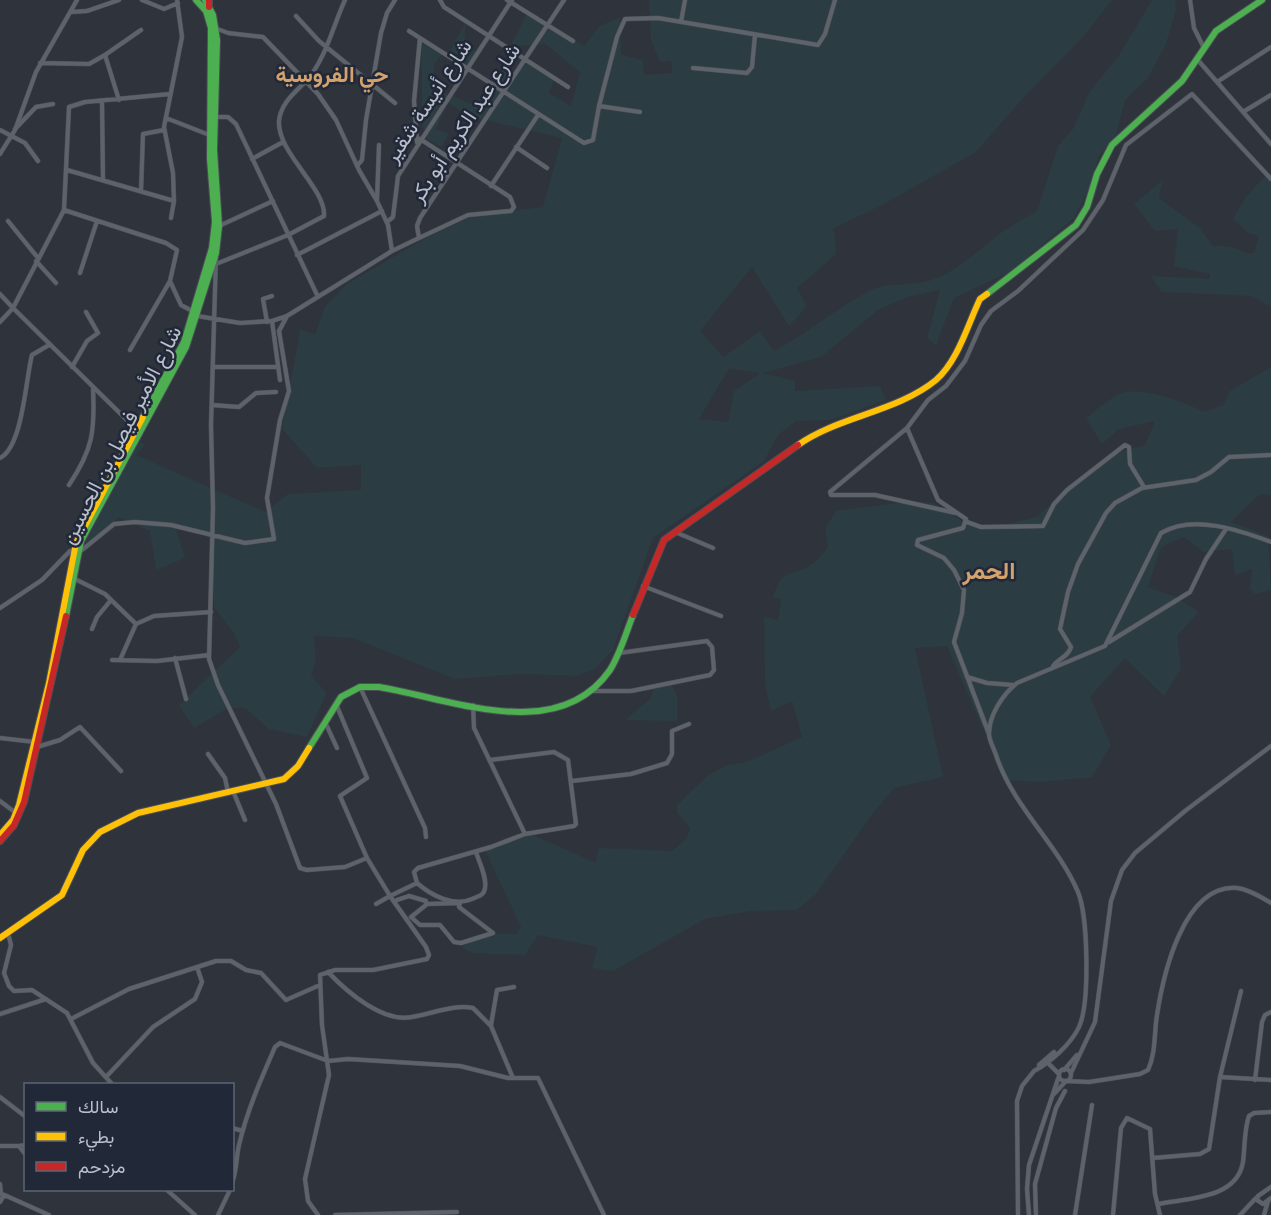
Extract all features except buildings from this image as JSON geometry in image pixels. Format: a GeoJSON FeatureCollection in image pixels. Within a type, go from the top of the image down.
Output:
{"type":"FeatureCollection","features":[{"type":"Feature","properties":{"kind":"main road","name":"شارع الأمير فيصل بن الحسين"},"geometry":{"type":"LineString","coordinates":[[196,0],[206,11],[211,23],[215,230],[196,310]]}},
{"type":"Feature","properties":{"kind":"main road","name":"شارع الأمير فيصل بن الحسين"},"geometry":{"type":"LineString","coordinates":[[0,835],[16,813],[36,745],[82,528],[138,431],[177,357],[216,253],[219,226],[212,136],[216,117],[217,40],[209,3],[205,0]]}},
{"type":"Feature","properties":{"kind":"main road"},"geometry":{"type":"LineString","coordinates":[[0,938],[62,895],[83,850],[100,832],[138,813],[267,784],[292,773],[335,704],[347,692],[360,687],[389,688],[514,711],[547,711],[569,706],[591,691],[606,675],[619,653],[643,586],[662,544],[674,531],[806,440],[915,393],[937,379],[952,359],[980,299],[1076,225],[1087,207],[1109,150],[1178,85],[1220,27],[1262,0]]}},
{"type":"Feature","properties":{"kind":"main road","name":"شارع الأمير فيصل بن الحسين"},"geometry":{"type":"LineString","coordinates":[[0,841],[19,817],[73,578],[76,550]]}},
{"type":"Feature","properties":{"kind":"street"},"geometry":{"type":"LineString","coordinates":[[0,154],[15,130],[40,63],[77,0]]}},
{"type":"Feature","properties":{"kind":"street"},"geometry":{"type":"LineString","coordinates":[[71,12],[87,11],[119,0]]}},
{"type":"Feature","properties":{"kind":"street"},"geometry":{"type":"LineString","coordinates":[[142,0],[164,9],[177,2],[183,31],[164,130],[173,169],[174,201],[171,218]]}},
{"type":"Feature","properties":{"kind":"street"},"geometry":{"type":"LineString","coordinates":[[216,264],[288,235],[321,219],[324,214],[310,182],[283,142],[279,121],[292,94],[316,69],[345,0]]}},
{"type":"Feature","properties":{"kind":"street"},"geometry":{"type":"LineString","coordinates":[[357,166],[363,160],[372,86],[383,27],[387,13],[395,0]]}},
{"type":"Feature","properties":{"kind":"street"},"geometry":{"type":"LineString","coordinates":[[440,0],[441,4],[488,36],[568,87]]}},
{"type":"Feature","properties":{"kind":"street","name":"شارع عبد الكريم أبو بكر"},"geometry":{"type":"LineString","coordinates":[[215,28],[228,33],[263,37],[306,81],[336,120],[357,166],[377,201],[387,222],[392,251],[419,238],[418,221],[564,0]]}},
{"type":"Feature","properties":{"kind":"street"},"geometry":{"type":"LineString","coordinates":[[681,22],[685,0]]}},
{"type":"Feature","properties":{"kind":"street"},"geometry":{"type":"LineString","coordinates":[[409,31],[538,115],[584,143],[590,143],[593,140],[599,106],[623,21],[651,17],[818,45],[825,34],[835,0]]}},
{"type":"Feature","properties":{"kind":"street"},"geometry":{"type":"LineString","coordinates":[[1190,0],[1194,28],[1204,48]]}},
{"type":"Feature","properties":{"kind":"street"},"geometry":{"type":"LineString","coordinates":[[510,1],[573,41]]}},
{"type":"Feature","properties":{"kind":"street","name":"شارع أنيسة شقير"},"geometry":{"type":"LineString","coordinates":[[387,222],[393,218],[396,180],[510,1]]}},
{"type":"Feature","properties":{"kind":"street"},"geometry":{"type":"LineString","coordinates":[[296,16],[372,86],[395,103]]}},
{"type":"Feature","properties":{"kind":"street"},"geometry":{"type":"LineString","coordinates":[[40,63],[89,64],[141,30]]}},
{"type":"Feature","properties":{"kind":"street"},"geometry":{"type":"LineString","coordinates":[[217,40],[228,33]]}},
{"type":"Feature","properties":{"kind":"street"},"geometry":{"type":"LineString","coordinates":[[693,68],[747,73],[752,67],[755,35]]}},
{"type":"Feature","properties":{"kind":"street"},"geometry":{"type":"LineString","coordinates":[[419,238],[468,215],[512,210],[513,200],[420,139],[416,134],[414,101],[420,38]]}},
{"type":"Feature","properties":{"kind":"street"},"geometry":{"type":"LineString","coordinates":[[1217,82],[1271,47]]}},
{"type":"Feature","properties":{"kind":"street"},"geometry":{"type":"LineString","coordinates":[[105,55],[119,100]]}},
{"type":"Feature","properties":{"kind":"street"},"geometry":{"type":"LineString","coordinates":[[1197,59],[1271,144]]}},
{"type":"Feature","properties":{"kind":"street"},"geometry":{"type":"LineString","coordinates":[[0,321],[13,308],[64,210],[68,109],[74,104],[170,94]]}},
{"type":"Feature","properties":{"kind":"street"},"geometry":{"type":"LineString","coordinates":[[956,513],[875,495],[831,495],[830,492],[907,428],[928,400],[956,374],[991,311],[1018,291],[1083,230],[1102,200],[1126,145],[1188,94],[1196,97],[1271,179]]}},
{"type":"Feature","properties":{"kind":"street"},"geometry":{"type":"LineString","coordinates":[[1243,112],[1271,95]]}},
{"type":"Feature","properties":{"kind":"street"},"geometry":{"type":"LineString","coordinates":[[102,101],[103,179]]}},
{"type":"Feature","properties":{"kind":"street"},"geometry":{"type":"LineString","coordinates":[[15,130],[36,107],[53,104]]}},
{"type":"Feature","properties":{"kind":"street"},"geometry":{"type":"LineString","coordinates":[[599,106],[640,112]]}},
{"type":"Feature","properties":{"kind":"street"},"geometry":{"type":"LineString","coordinates":[[491,186],[538,115]]}},
{"type":"Feature","properties":{"kind":"street"},"geometry":{"type":"LineString","coordinates":[[216,117],[228,117],[235,122],[318,297]]}},
{"type":"Feature","properties":{"kind":"street"},"geometry":{"type":"LineString","coordinates":[[165,118],[212,136]]}},
{"type":"Feature","properties":{"kind":"street"},"geometry":{"type":"LineString","coordinates":[[0,130],[25,143],[38,161]]}},
{"type":"Feature","properties":{"kind":"street"},"geometry":{"type":"LineString","coordinates":[[141,191],[143,134],[164,130]]}},
{"type":"Feature","properties":{"kind":"street"},"geometry":{"type":"LineString","coordinates":[[416,134],[420,139]]}},
{"type":"Feature","properties":{"kind":"street"},"geometry":{"type":"LineString","coordinates":[[252,159],[283,142]]}},
{"type":"Feature","properties":{"kind":"street"},"geometry":{"type":"LineString","coordinates":[[377,201],[380,145]]}},
{"type":"Feature","properties":{"kind":"street"},"geometry":{"type":"LineString","coordinates":[[516,147],[547,168]]}},
{"type":"Feature","properties":{"kind":"street"},"geometry":{"type":"LineString","coordinates":[[67,170],[174,201]]}},
{"type":"Feature","properties":{"kind":"street"},"geometry":{"type":"LineString","coordinates":[[219,226],[273,201]]}},
{"type":"Feature","properties":{"kind":"street"},"geometry":{"type":"LineString","coordinates":[[64,210],[174,246],[177,251],[170,280],[130,350]]}},
{"type":"Feature","properties":{"kind":"street"},"geometry":{"type":"LineString","coordinates":[[297,255],[375,217],[382,211]]}},
{"type":"Feature","properties":{"kind":"street"},"geometry":{"type":"LineString","coordinates":[[8,221],[56,283]]}},
{"type":"Feature","properties":{"kind":"street"},"geometry":{"type":"LineString","coordinates":[[80,273],[97,222]]}},
{"type":"Feature","properties":{"kind":"street"},"geometry":{"type":"LineString","coordinates":[[170,280],[181,305],[214,320],[270,322],[287,316],[392,251]]}},
{"type":"Feature","properties":{"kind":"street"},"geometry":{"type":"LineString","coordinates":[[216,253],[209,655],[218,685],[267,784],[302,869],[349,866],[367,858]]}},
{"type":"Feature","properties":{"kind":"street"},"geometry":{"type":"LineString","coordinates":[[0,294],[138,431]]}},
{"type":"Feature","properties":{"kind":"street"},"geometry":{"type":"LineString","coordinates":[[0,608],[42,580],[64,556],[118,523],[171,525],[252,544],[275,538],[267,498],[280,420],[289,390],[277,336],[263,300],[272,296]]}},
{"type":"Feature","properties":{"kind":"street"},"geometry":{"type":"LineString","coordinates":[[72,367],[87,341],[98,333],[86,312]]}},
{"type":"Feature","properties":{"kind":"street"},"geometry":{"type":"LineString","coordinates":[[280,380],[277,336],[279,327],[287,316]]}},
{"type":"Feature","properties":{"kind":"street"},"geometry":{"type":"LineString","coordinates":[[0,458],[7,451],[24,410],[32,354],[49,345]]}},
{"type":"Feature","properties":{"kind":"street"},"geometry":{"type":"LineString","coordinates":[[214,367],[278,367]]}},
{"type":"Feature","properties":{"kind":"street"},"geometry":{"type":"LineString","coordinates":[[69,485],[92,440],[95,419],[93,388]]}},
{"type":"Feature","properties":{"kind":"street"},"geometry":{"type":"LineString","coordinates":[[212,405],[239,407],[258,392],[276,392]]}},
{"type":"Feature","properties":{"kind":"street"},"geometry":{"type":"LineString","coordinates":[[907,428],[938,500],[965,518],[967,522],[981,527],[1043,526],[1054,504],[1067,489],[1125,445],[1129,447],[1130,464],[1144,488]]}},
{"type":"Feature","properties":{"kind":"street"},"geometry":{"type":"LineString","coordinates":[[1052,668],[1057,660],[1068,654],[1071,647],[1060,629],[1060,624],[1078,564],[1106,513],[1115,503],[1144,488],[1196,480],[1211,472],[1229,457],[1271,455]]}},
{"type":"Feature","properties":{"kind":"street"},"geometry":{"type":"LineString","coordinates":[[967,522],[963,528],[918,540],[916,543],[944,558],[954,570],[964,590],[962,613],[953,640],[1001,771],[1072,881],[1083,907],[1085,1000],[1081,1021],[1075,1034],[1034,1071],[1022,1086],[1017,1101],[1018,1215]]}},
{"type":"Feature","properties":{"kind":"street"},"geometry":{"type":"LineString","coordinates":[[1108,643],[1161,533],[1175,526],[1192,525],[1226,529],[1271,542]]}},
{"type":"Feature","properties":{"kind":"street"},"geometry":{"type":"LineString","coordinates":[[967,676],[987,683],[1014,685],[1102,648],[1190,592],[1206,559],[1226,529]]}},
{"type":"Feature","properties":{"kind":"street"},"geometry":{"type":"LineString","coordinates":[[674,531],[713,548]]}},
{"type":"Feature","properties":{"kind":"street"},"geometry":{"type":"LineString","coordinates":[[73,578],[96,588],[136,624]]}},
{"type":"Feature","properties":{"kind":"street"},"geometry":{"type":"LineString","coordinates":[[643,586],[721,616]]}},
{"type":"Feature","properties":{"kind":"street"},"geometry":{"type":"LineString","coordinates":[[92,629],[97,617],[111,600]]}},
{"type":"Feature","properties":{"kind":"street"},"geometry":{"type":"LineString","coordinates":[[120,660],[125,654],[136,624],[154,616],[211,612]]}},
{"type":"Feature","properties":{"kind":"street"},"geometry":{"type":"LineString","coordinates":[[591,691],[631,691],[713,673],[712,647],[707,641],[619,653]]}},
{"type":"Feature","properties":{"kind":"street"},"geometry":{"type":"LineString","coordinates":[[125,654],[128,661]]}},
{"type":"Feature","properties":{"kind":"street"},"geometry":{"type":"LineString","coordinates":[[112,660],[128,661],[209,655]]}},
{"type":"Feature","properties":{"kind":"street"},"geometry":{"type":"LineString","coordinates":[[175,658],[186,699]]}},
{"type":"Feature","properties":{"kind":"street"},"geometry":{"type":"LineString","coordinates":[[989,734],[999,705],[1014,685]]}},
{"type":"Feature","properties":{"kind":"street"},"geometry":{"type":"LineString","coordinates":[[360,687],[425,828],[426,837]]}},
{"type":"Feature","properties":{"kind":"street"},"geometry":{"type":"LineString","coordinates":[[318,1215],[308,1201],[305,1179],[329,1075],[320,975],[328,972],[385,968],[428,958],[426,946],[390,896],[367,858],[339,796],[367,778],[335,704]]}},
{"type":"Feature","properties":{"kind":"street"},"geometry":{"type":"LineString","coordinates":[[473,704],[474,728],[525,834]]}},
{"type":"Feature","properties":{"kind":"street"},"geometry":{"type":"LineString","coordinates":[[325,721],[337,748]]}},
{"type":"Feature","properties":{"kind":"street"},"geometry":{"type":"LineString","coordinates":[[572,782],[631,774],[667,763],[672,754],[672,731],[689,724]]}},
{"type":"Feature","properties":{"kind":"street"},"geometry":{"type":"LineString","coordinates":[[0,738],[36,745],[60,740],[80,727],[121,771]]}},
{"type":"Feature","properties":{"kind":"street"},"geometry":{"type":"LineString","coordinates":[[1052,1097],[1071,1074],[1087,1042],[1095,1019],[1109,909],[1122,870],[1135,853],[1185,811],[1271,746]]}},
{"type":"Feature","properties":{"kind":"street"},"geometry":{"type":"LineString","coordinates":[[460,903],[432,893],[417,884],[414,872],[418,868],[476,852],[525,834],[575,825],[568,760],[554,752],[490,760]]}},
{"type":"Feature","properties":{"kind":"street"},"geometry":{"type":"LineString","coordinates":[[208,754],[225,778],[245,820]]}},
{"type":"Feature","properties":{"kind":"street"},"geometry":{"type":"LineString","coordinates":[[0,801],[2,806],[16,813]]}},
{"type":"Feature","properties":{"kind":"street"},"geometry":{"type":"LineString","coordinates":[[460,903],[459,908],[493,933],[461,943],[454,942],[440,925],[420,925],[411,917],[426,904],[460,903],[482,896],[485,888],[476,852]]}},
{"type":"Feature","properties":{"kind":"street"},"geometry":{"type":"LineString","coordinates":[[376,904],[417,884]]}},
{"type":"Feature","properties":{"kind":"street"},"geometry":{"type":"LineString","coordinates":[[1047,1060],[1066,1081],[1091,1082],[1140,1074],[1148,1070],[1162,991],[1187,917],[1211,897],[1228,889],[1241,889],[1271,903]]}},
{"type":"Feature","properties":{"kind":"street"},"geometry":{"type":"LineString","coordinates":[[397,900],[409,896],[426,901],[426,904]]}},
{"type":"Feature","properties":{"kind":"street"},"geometry":{"type":"LineString","coordinates":[[8,933],[11,945],[4,973],[9,987],[14,990],[32,990],[64,1010],[71,1019],[91,1060],[111,1083]]}},
{"type":"Feature","properties":{"kind":"street"},"geometry":{"type":"LineString","coordinates":[[71,1019],[129,989],[214,961],[233,962],[246,970],[261,973],[288,1000],[320,985]]}},
{"type":"Feature","properties":{"kind":"street"},"geometry":{"type":"LineString","coordinates":[[106,1077],[153,1027],[195,999],[202,982],[197,968]]}},
{"type":"Feature","properties":{"kind":"street"},"geometry":{"type":"LineString","coordinates":[[328,972],[350,992],[393,1018],[410,1018],[468,1007],[481,1013],[491,1026],[513,1078]]}},
{"type":"Feature","properties":{"kind":"street"},"geometry":{"type":"LineString","coordinates":[[491,1026],[497,990],[514,987]]}},
{"type":"Feature","properties":{"kind":"street"},"geometry":{"type":"LineString","coordinates":[[1153,1158],[1200,1154],[1209,1149],[1220,1077],[1241,991]]}},
{"type":"Feature","properties":{"kind":"street"},"geometry":{"type":"LineString","coordinates":[[0,1014],[46,999]]}},
{"type":"Feature","properties":{"kind":"street"},"geometry":{"type":"LineString","coordinates":[[1255,1080],[1262,1022],[1265,1015],[1271,1012]]}},
{"type":"Feature","properties":{"kind":"street"},"geometry":{"type":"LineString","coordinates":[[1029,1215],[1027,1188],[1029,1165],[1059,1075],[1082,1049],[1095,1019]]}},
{"type":"Feature","properties":{"kind":"street"},"geometry":{"type":"LineString","coordinates":[[234,1174],[254,1094],[276,1045],[284,1044],[328,1061],[348,1059],[460,1066],[513,1078],[536,1077],[542,1081],[555,1117],[604,1215]]}},
{"type":"Feature","properties":{"kind":"street"},"geometry":{"type":"LineString","coordinates":[[1047,1060],[1078,1080],[1091,1082]]}},
{"type":"Feature","properties":{"kind":"street"},"geometry":{"type":"LineString","coordinates":[[1220,1077],[1271,1080]]}},
{"type":"Feature","properties":{"kind":"street"},"geometry":{"type":"LineString","coordinates":[[1036,1215],[1035,1185],[1056,1108],[1065,1091]]}},
{"type":"Feature","properties":{"kind":"street"},"geometry":{"type":"LineString","coordinates":[[0,1097],[24,1115]]}},
{"type":"Feature","properties":{"kind":"street"},"geometry":{"type":"LineString","coordinates":[[1075,1215],[1092,1105]]}},
{"type":"Feature","properties":{"kind":"street"},"geometry":{"type":"LineString","coordinates":[[1158,1204],[1214,1193],[1232,1184],[1242,1165],[1249,1116],[1254,1113],[1271,1112]]}},
{"type":"Feature","properties":{"kind":"street"},"geometry":{"type":"LineString","coordinates":[[1113,1215],[1121,1128],[1125,1119],[1149,1127],[1155,1194],[1160,1215]]}},
{"type":"Feature","properties":{"kind":"street"},"geometry":{"type":"LineString","coordinates":[[234,1129],[243,1131]]}},
{"type":"Feature","properties":{"kind":"street"},"geometry":{"type":"LineString","coordinates":[[0,1146],[24,1145]]}},
{"type":"Feature","properties":{"kind":"street"},"geometry":{"type":"LineString","coordinates":[[19,1146],[24,1152]]}},
{"type":"Feature","properties":{"kind":"street"},"geometry":{"type":"LineString","coordinates":[[1240,1215],[1269,1187],[1271,1179]]}},
{"type":"Feature","properties":{"kind":"street"},"geometry":{"type":"LineString","coordinates":[[0,1184],[2,1194],[0,1202]]}},
{"type":"Feature","properties":{"kind":"street"},"geometry":{"type":"LineString","coordinates":[[168,1191],[193,1214]]}},
{"type":"Feature","properties":{"kind":"street"},"geometry":{"type":"LineString","coordinates":[[218,1215],[230,1191]]}},
{"type":"Feature","properties":{"kind":"street"},"geometry":{"type":"LineString","coordinates":[[2,1194],[49,1215]]}},
{"type":"Feature","properties":{"kind":"street"},"geometry":{"type":"LineString","coordinates":[[1258,1196],[1264,1214]]}},
{"type":"Feature","properties":{"kind":"street"},"geometry":{"type":"LineString","coordinates":[[1249,1207],[1270,1199]]}},
{"type":"Feature","properties":{"kind":"street"},"geometry":{"type":"LineString","coordinates":[[1264,1214],[1270,1199]]}},
{"type":"Feature","properties":{"kind":"street"},"geometry":{"type":"LineString","coordinates":[[334,1215],[457,1212]]}},
{"type":"Feature","properties":{"kind":"shaded area"},"geometry":{"type":"Polygon","coordinates":[[[649,0],[1112,0],[1084,36],[1024,97],[976,152],[884,204],[832,229],[835,234],[836,254],[797,288],[807,306],[789,326],[752,267],[700,331],[723,357],[760,331],[774,351],[875,288],[926,282],[943,275],[1037,211],[1058,146],[1073,129],[1090,91],[1118,57],[1152,0],[1175,0],[1176,10],[1166,44],[1148,78],[1125,100],[1116,135],[1099,156],[1087,193],[1074,218],[1010,272],[954,298],[936,345],[927,338],[940,290],[907,297],[878,310],[821,357],[763,373],[795,381],[795,391],[880,386],[886,400],[830,420],[796,421],[778,435],[764,461],[653,538],[613,650],[595,669],[575,676],[521,674],[455,679],[353,638],[314,636],[316,660],[311,676],[327,693],[307,737],[269,729],[245,708],[228,708],[194,728],[179,705],[240,647],[234,633],[214,607],[210,535],[175,526],[185,558],[156,570],[150,531],[119,517],[90,545],[85,542],[139,442],[146,444],[136,455],[265,512],[288,494],[361,490],[361,465],[317,468],[282,429],[300,330],[315,334],[325,307],[347,284],[424,239],[475,215],[543,207],[562,138],[469,116],[448,103],[436,129],[449,134],[441,147],[427,139],[422,123],[422,43],[449,53],[466,21],[464,45],[479,53],[471,66],[441,55],[435,63],[431,87],[474,105],[501,70],[516,75],[528,61],[555,78],[549,93],[571,106],[580,72],[544,43],[537,46],[511,45],[528,12],[584,46],[600,26],[620,17],[621,55],[643,60],[644,75],[672,73],[671,61],[660,62],[651,40],[649,0]],[[729,368],[699,419],[728,422],[734,391],[760,373],[729,368]]]}},
{"type":"Feature","properties":{"kind":"shaded area"},"geometry":{"type":"Polygon","coordinates":[[[1267,174],[1271,180],[1271,307],[1252,296],[1162,292],[1151,276],[1210,279],[1210,274],[1174,266],[1178,229],[1155,231],[1134,204],[1162,181],[1159,198],[1200,228],[1213,246],[1233,247],[1245,253],[1254,253],[1259,236],[1248,233],[1233,219],[1245,198],[1267,174]]]}},
{"type":"Feature","properties":{"kind":"shaded area"},"geometry":{"type":"Polygon","coordinates":[[[1271,367],[1271,495],[1260,494],[1231,522],[1268,536],[1271,590],[1255,594],[1250,589],[1252,569],[1235,575],[1232,549],[1203,552],[1184,537],[1161,547],[1148,587],[1176,597],[1199,612],[1177,636],[1181,669],[1164,696],[1125,658],[1090,697],[1111,745],[1092,777],[1040,782],[1005,780],[947,646],[915,648],[943,777],[894,788],[870,817],[816,894],[797,910],[751,911],[705,919],[613,971],[592,968],[598,947],[538,935],[525,955],[472,953],[461,947],[487,934],[516,934],[521,927],[484,848],[531,834],[596,863],[599,848],[672,851],[687,838],[690,828],[677,812],[677,805],[707,776],[727,765],[747,762],[802,737],[792,701],[771,711],[765,684],[764,617],[778,620],[781,599],[773,598],[783,577],[811,565],[828,547],[825,529],[836,511],[913,501],[933,503],[971,526],[1003,525],[1036,517],[1112,454],[1145,445],[1155,421],[1119,429],[1102,444],[1086,418],[1110,399],[1126,392],[1146,392],[1177,400],[1205,412],[1223,405],[1230,391],[1271,367]]]}},
{"type":"Feature","properties":{"kind":"shaded area"},"geometry":{"type":"Polygon","coordinates":[[[671,684],[677,696],[677,721],[625,720],[651,698],[653,689],[671,684]]]}},
{"type":"Feature","properties":{"kind":"traffic: fast"},"geometry":{"type":"LineString","coordinates":[[143,417],[184,342],[212,248],[215,222],[210,159],[211,28],[206,11],[196,0]]}},
{"type":"Feature","properties":{"kind":"traffic: fast"},"geometry":{"type":"LineString","coordinates":[[66,616],[81,541],[186,347],[216,253],[219,226],[214,150],[217,40],[213,15],[205,0]]}},
{"type":"Feature","properties":{"kind":"traffic: fast"},"geometry":{"type":"LineString","coordinates":[[987,294],[1076,225],[1087,207],[1097,174],[1112,145],[1182,81],[1216,31],[1262,0]]}},
{"type":"Feature","properties":{"kind":"traffic: fast"},"geometry":{"type":"LineString","coordinates":[[309,748],[341,697],[360,687],[379,687],[470,707],[502,711],[533,712],[562,706],[588,693],[610,670],[633,615]]}},
{"type":"Feature","properties":{"kind":"traffic: slow"},"geometry":{"type":"LineString","coordinates":[[798,445],[831,427],[904,400],[936,380],[944,372],[962,342],[980,299],[987,294]]}},
{"type":"Feature","properties":{"kind":"traffic: slow"},"geometry":{"type":"LineString","coordinates":[[0,835],[13,820],[19,805],[49,683],[76,543],[143,417]]}},
{"type":"Feature","properties":{"kind":"traffic: slow"},"geometry":{"type":"LineString","coordinates":[[0,938],[62,895],[83,850],[100,832],[138,813],[284,779],[298,766],[309,748]]}},
{"type":"Feature","properties":{"kind":"traffic: jam"},"geometry":{"type":"LineString","coordinates":[[209,0],[209,7]]}},
{"type":"Feature","properties":{"kind":"traffic: jam"},"geometry":{"type":"LineString","coordinates":[[633,615],[664,540],[798,445]]}},
{"type":"Feature","properties":{"kind":"traffic: jam"},"geometry":{"type":"LineString","coordinates":[[0,841],[14,825],[24,802],[66,616]]}},
{"type":"Feature","properties":{"kind":"district","name":"حي الفروسية"},"geometry":{"type":"Point","coordinates":[332,74]}},
{"type":"Feature","properties":{"kind":"district","name":"الحمر"},"geometry":{"type":"Point","coordinates":[989,571]}}]}
